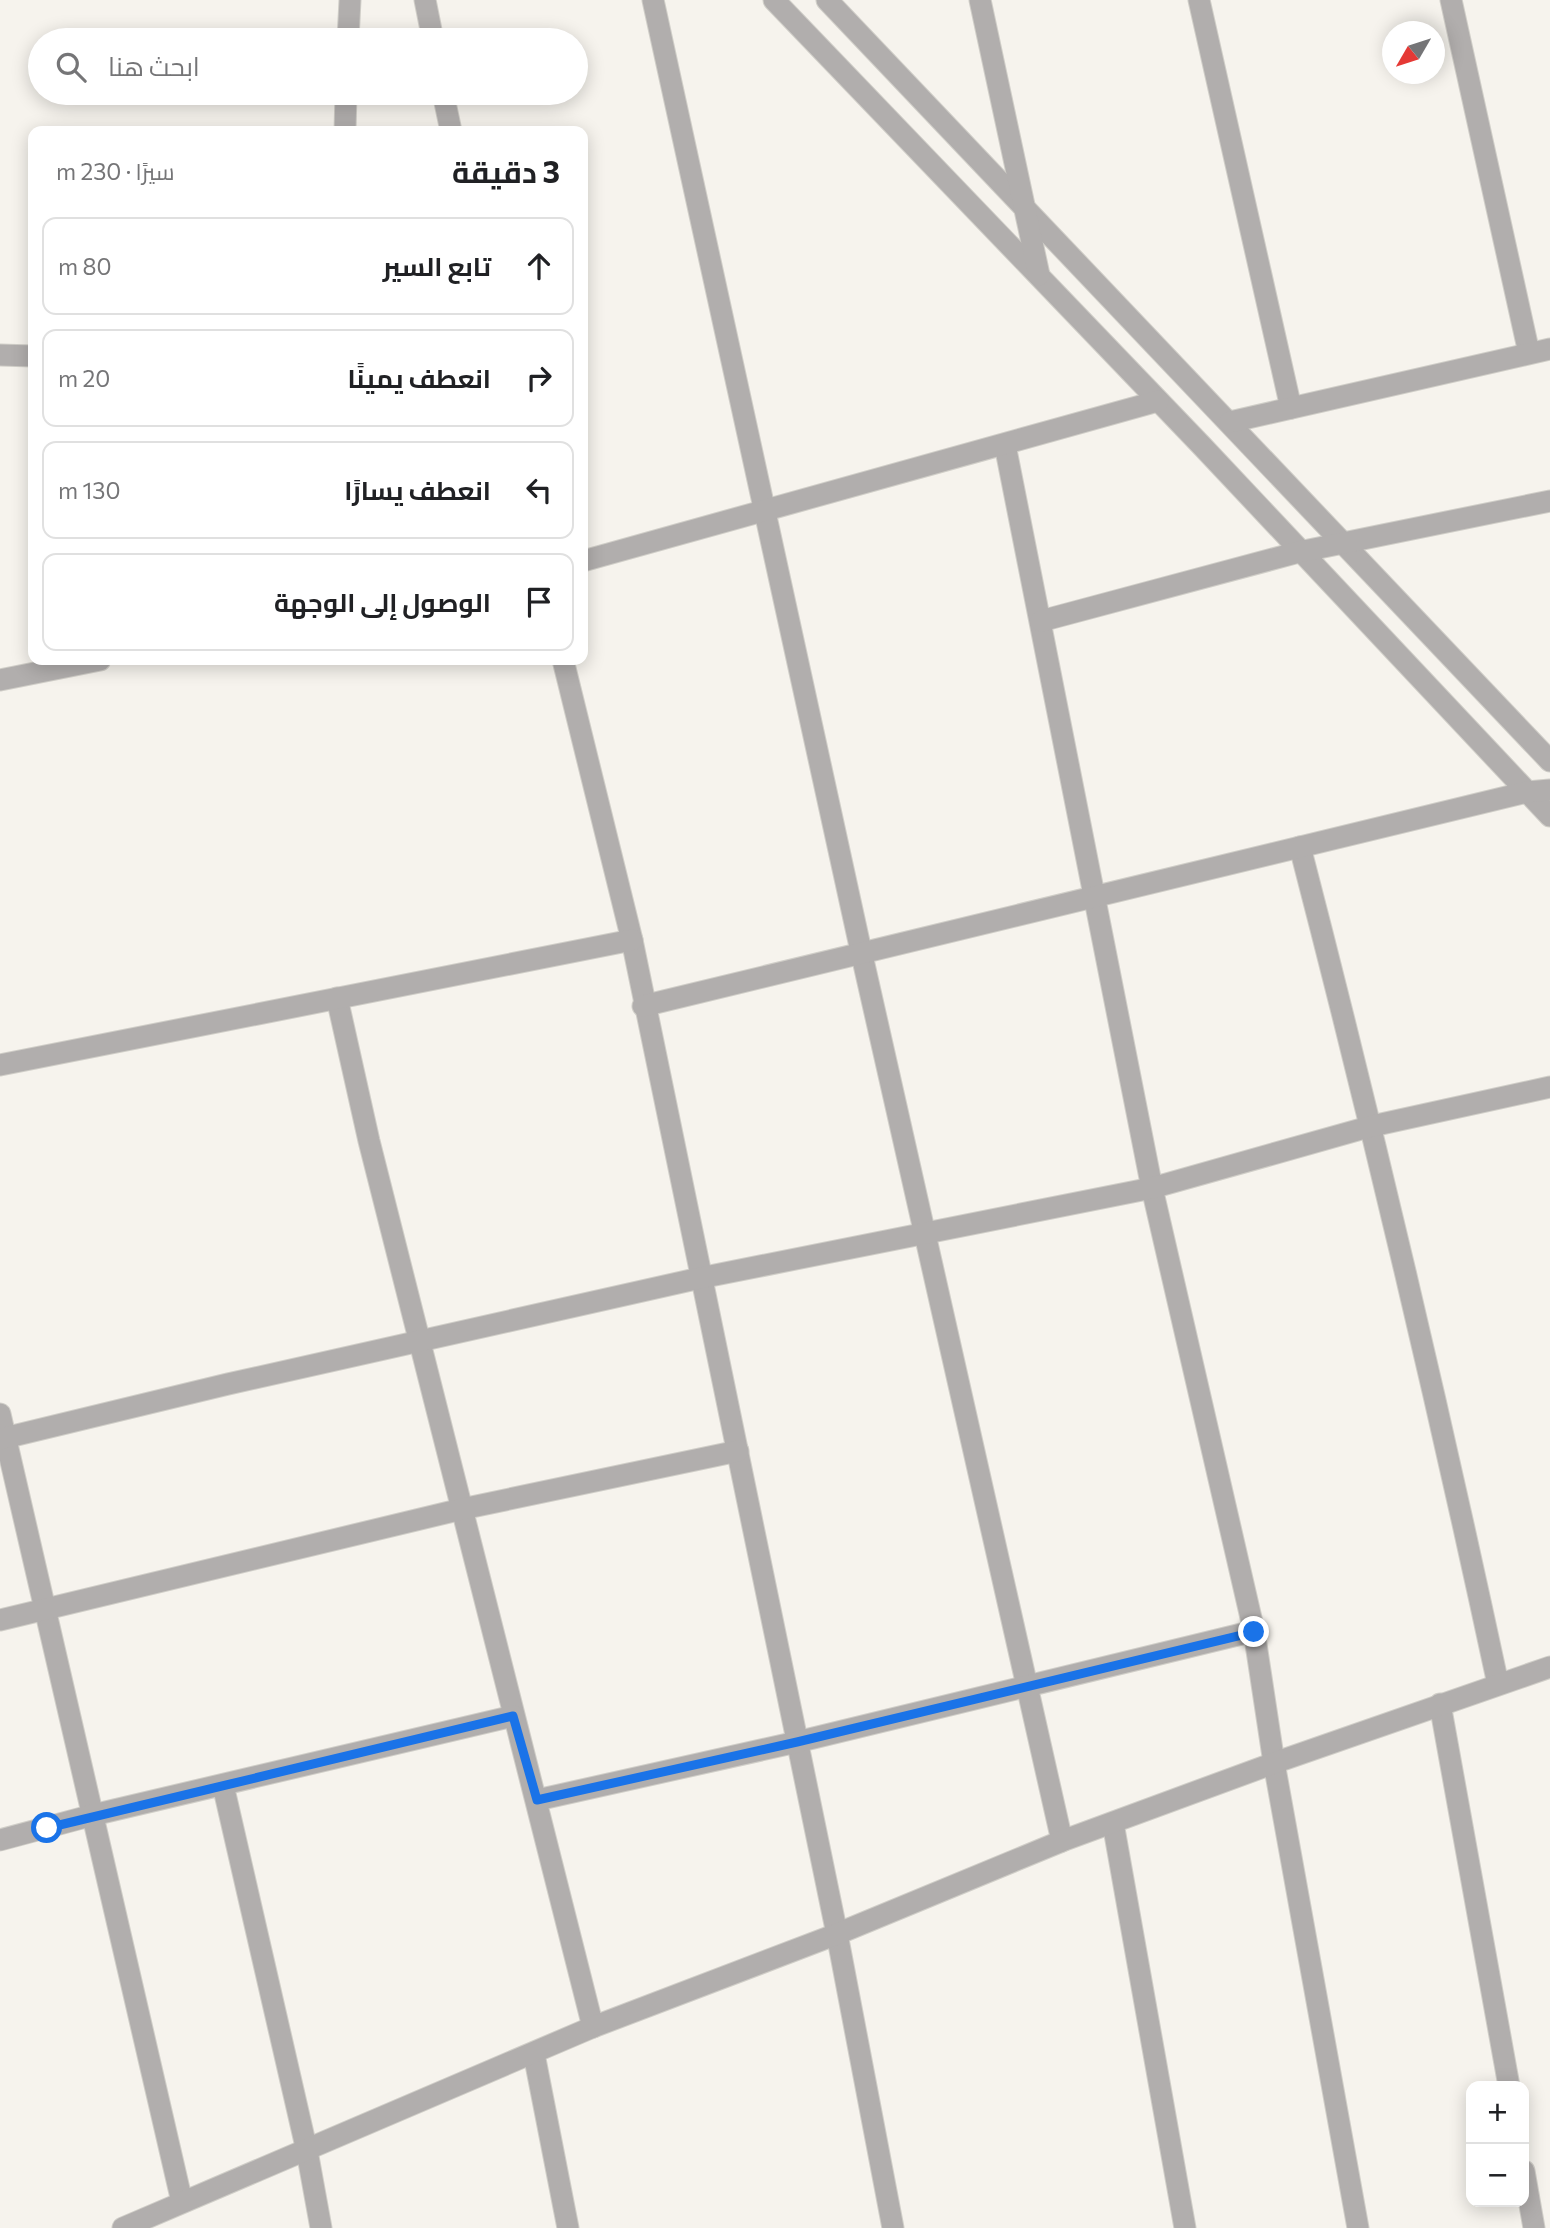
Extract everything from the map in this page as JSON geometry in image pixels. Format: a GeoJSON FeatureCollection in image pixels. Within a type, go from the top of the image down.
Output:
{"type":"FeatureCollection","features":[{"type":"Feature","properties":{"kind":"street"},"geometry":{"type":"LineString","coordinates":[[349,28],[350,0]]}},
{"type":"Feature","properties":{"kind":"street"},"geometry":{"type":"LineString","coordinates":[[425,0],[431,28]]}},
{"type":"Feature","properties":{"kind":"street"},"geometry":{"type":"LineString","coordinates":[[653,0],[861,951],[1062,1841]]}},
{"type":"Feature","properties":{"kind":"street"},"geometry":{"type":"LineString","coordinates":[[775,0],[1550,816]]}},
{"type":"Feature","properties":{"kind":"street"},"geometry":{"type":"LineString","coordinates":[[827,0],[1550,761]]}},
{"type":"Feature","properties":{"kind":"street"},"geometry":{"type":"LineString","coordinates":[[980,0],[1039,275]]}},
{"type":"Feature","properties":{"kind":"street"},"geometry":{"type":"LineString","coordinates":[[1199,0],[1291,408]]}},
{"type":"Feature","properties":{"kind":"street"},"geometry":{"type":"LineString","coordinates":[[1451,0],[1529,354]]}},
{"type":"Feature","properties":{"kind":"street"},"geometry":{"type":"LineString","coordinates":[[345,126],[346,105]]}},
{"type":"Feature","properties":{"kind":"street"},"geometry":{"type":"LineString","coordinates":[[446,105],[450,126]]}},
{"type":"Feature","properties":{"kind":"street"},"geometry":{"type":"LineString","coordinates":[[1230,422],[1550,349]]}},
{"type":"Feature","properties":{"kind":"street"},"geometry":{"type":"LineString","coordinates":[[0,355],[28,356]]}},
{"type":"Feature","properties":{"kind":"street"},"geometry":{"type":"LineString","coordinates":[[588,560],[1158,401]]}},
{"type":"Feature","properties":{"kind":"street"},"geometry":{"type":"LineString","coordinates":[[1005,445],[1153,1188],[1254,1632],[1274,1763],[1358,2228]]}},
{"type":"Feature","properties":{"kind":"street"},"geometry":{"type":"LineString","coordinates":[[1041,621],[1299,552],[1550,501]]}},
{"type":"Feature","properties":{"kind":"street"},"geometry":{"type":"LineString","coordinates":[[0,680],[75,665]]}},
{"type":"Feature","properties":{"kind":"street"},"geometry":{"type":"LineString","coordinates":[[564,665],[632,940],[643,1006],[838,1934],[893,2228]]}},
{"type":"Feature","properties":{"kind":"street"},"geometry":{"type":"LineString","coordinates":[[643,1006],[861,951],[1095,898],[1527,792],[1550,790]]}},
{"type":"Feature","properties":{"kind":"street"},"geometry":{"type":"LineString","coordinates":[[1300,847],[1372,1126],[1431,1372],[1498,1684]]}},
{"type":"Feature","properties":{"kind":"street"},"geometry":{"type":"LineString","coordinates":[[0,1065],[632,940]]}},
{"type":"Feature","properties":{"kind":"street"},"geometry":{"type":"LineString","coordinates":[[337,998],[369,1142],[593,2027]]}},
{"type":"Feature","properties":{"kind":"street"},"geometry":{"type":"LineString","coordinates":[[3,1438],[701,1278],[1153,1188],[1372,1126],[1550,1087]]}},
{"type":"Feature","properties":{"kind":"street"},"geometry":{"type":"LineString","coordinates":[[0,1414],[3,1438],[47,1608],[182,2202]]}},
{"type":"Feature","properties":{"kind":"street"},"geometry":{"type":"LineString","coordinates":[[0,1620],[462,1509],[738,1451]]}},
{"type":"Feature","properties":{"kind":"street"},"geometry":{"type":"LineString","coordinates":[[537,1800],[797,1742],[1254,1632]]}},
{"type":"Feature","properties":{"kind":"street"},"geometry":{"type":"LineString","coordinates":[[123,2228],[593,2027],[838,1934],[1062,1841],[1274,1763],[1550,1667]]}},
{"type":"Feature","properties":{"kind":"street"},"geometry":{"type":"LineString","coordinates":[[1440,1704],[1508,2081]]}},
{"type":"Feature","properties":{"kind":"street"},"geometry":{"type":"LineString","coordinates":[[0,1840],[93,1815],[513,1716]]}},
{"type":"Feature","properties":{"kind":"street"},"geometry":{"type":"LineString","coordinates":[[223,1785],[307,2151],[321,2228]]}},
{"type":"Feature","properties":{"kind":"street"},"geometry":{"type":"LineString","coordinates":[[1113,1823],[1185,2228]]}},
{"type":"Feature","properties":{"kind":"street"},"geometry":{"type":"LineString","coordinates":[[534,2054],[568,2228]]}},
{"type":"Feature","properties":{"kind":"street"},"geometry":{"type":"LineString","coordinates":[[1529,2200],[1534,2228]]}},
{"type":"Feature","properties":{"kind":"route"},"geometry":{"type":"LineString","coordinates":[[47,1828],[513,1716],[537,1800],[797,1742],[1254,1632]]}}]}
